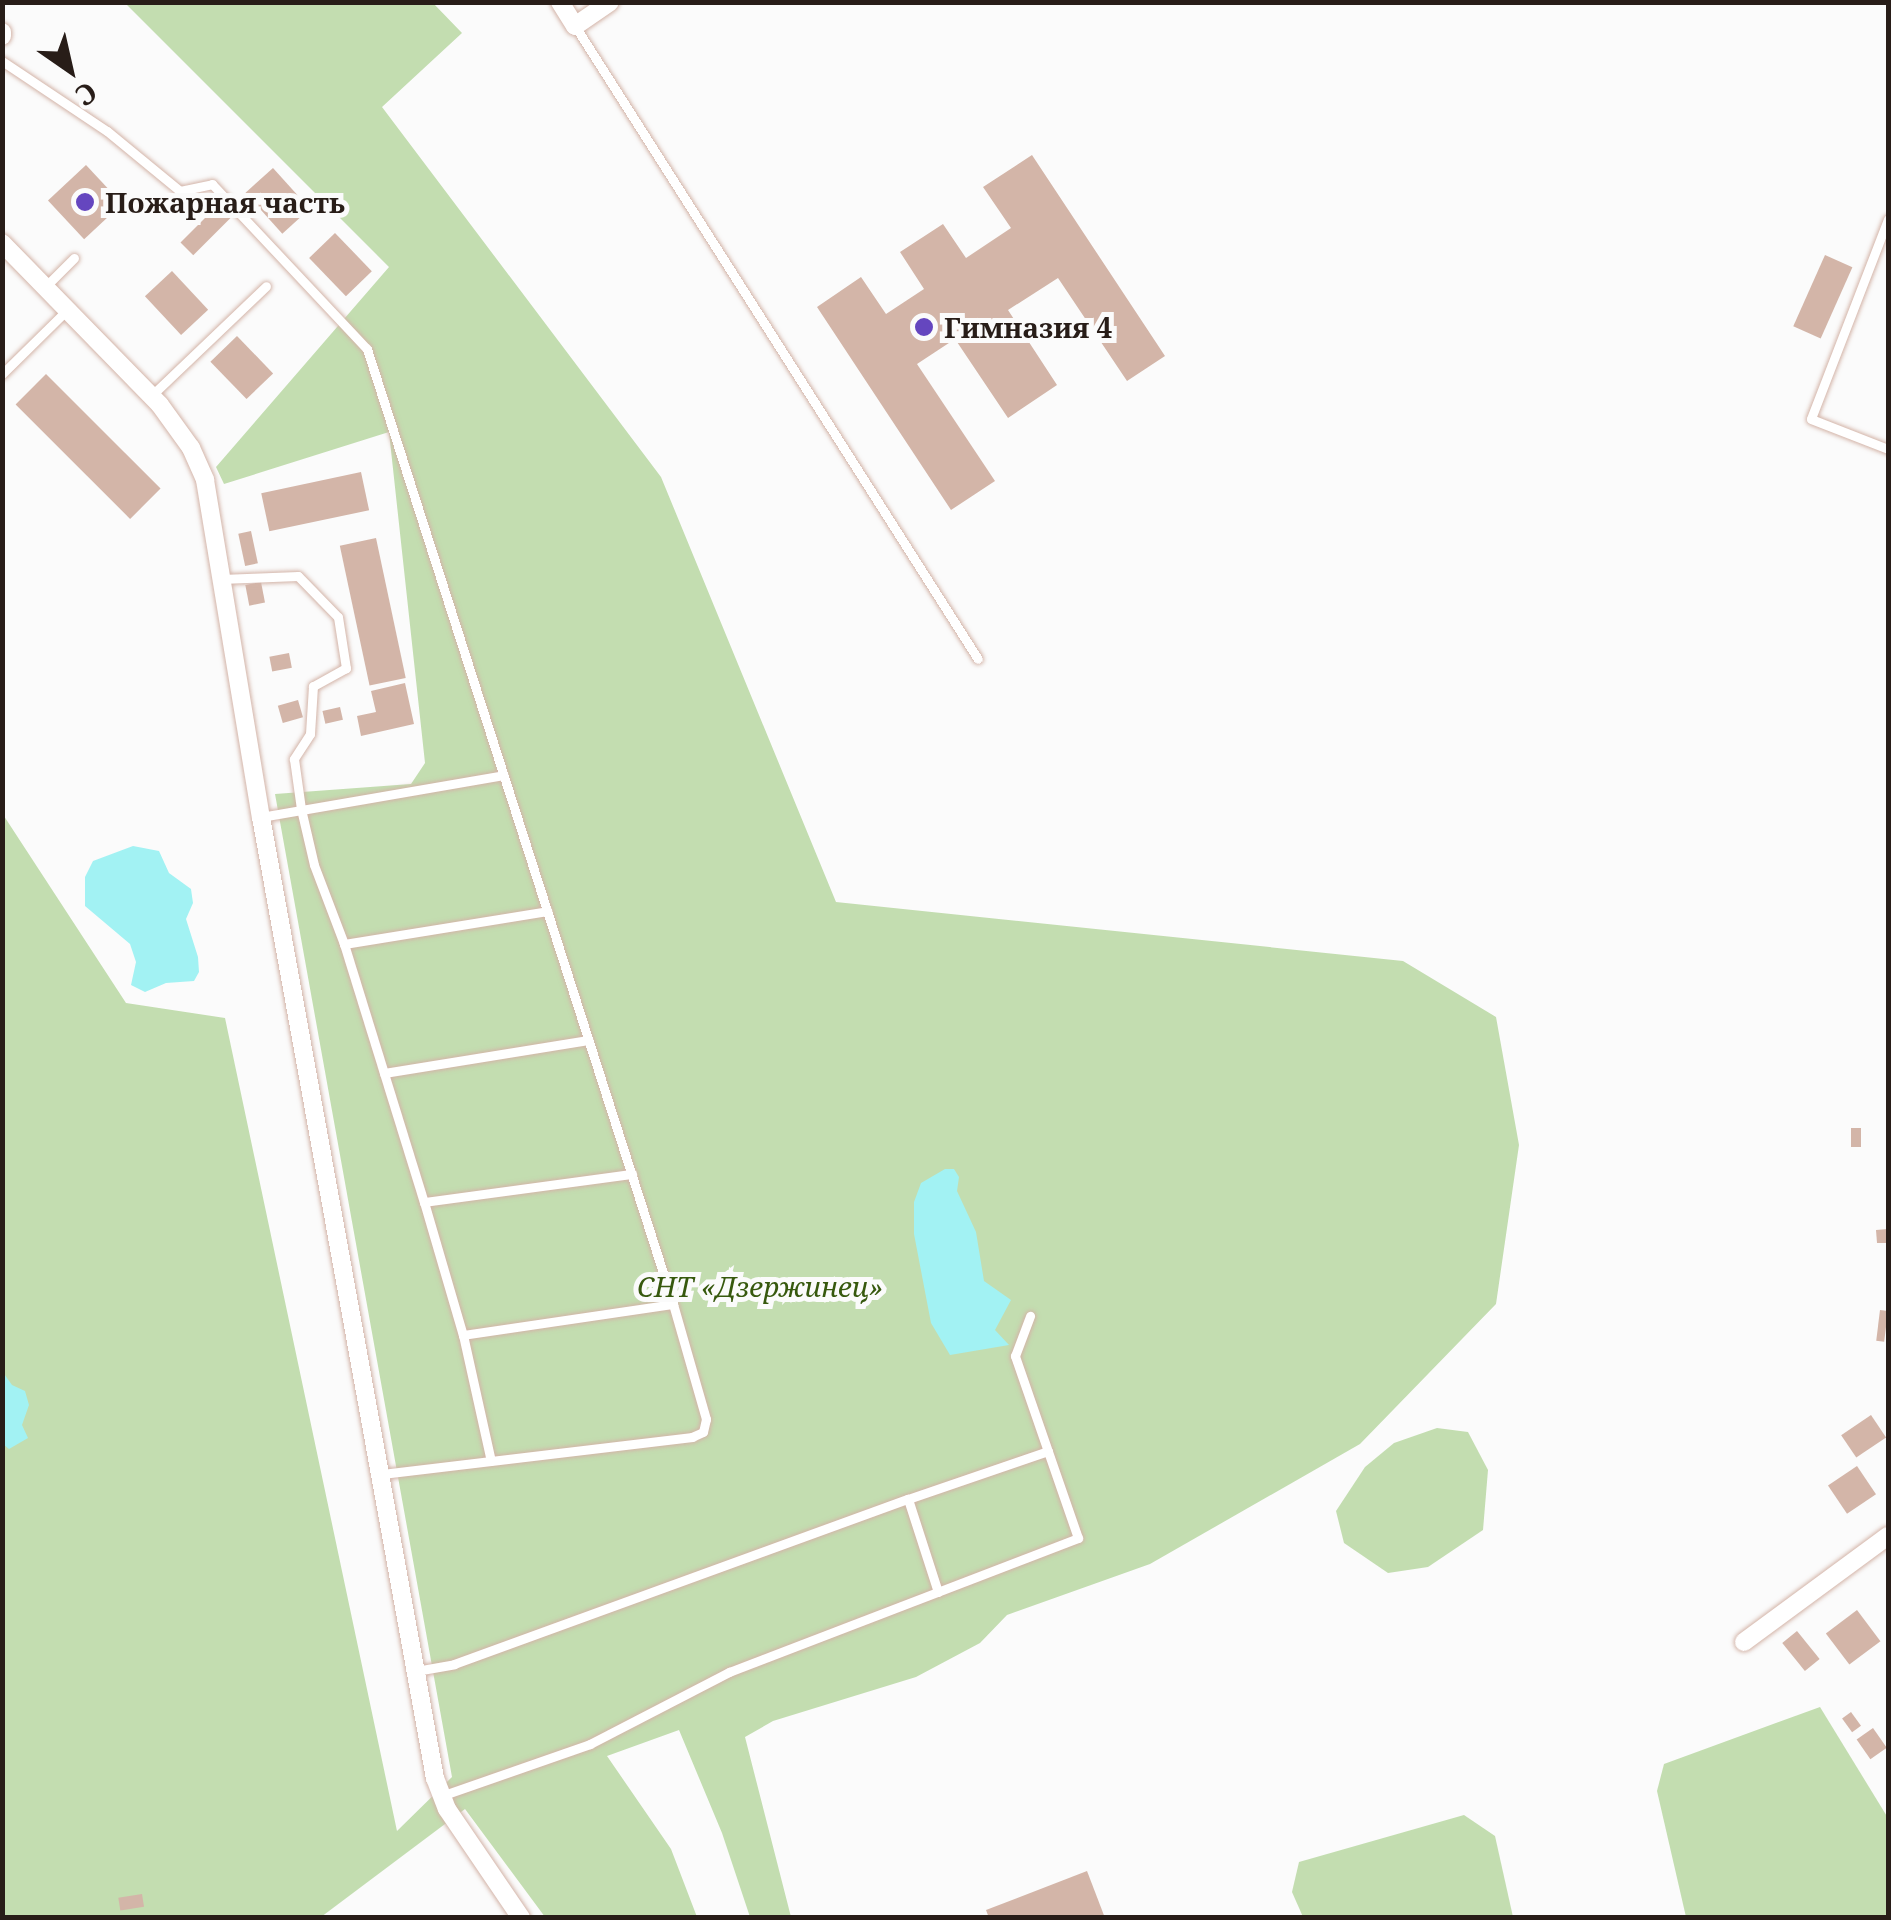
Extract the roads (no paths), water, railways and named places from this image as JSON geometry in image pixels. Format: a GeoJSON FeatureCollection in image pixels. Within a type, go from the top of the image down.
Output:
{"type":"FeatureCollection","features":[{"type":"Feature","properties":{"kind":"street"},"geometry":{"type":"LineString","coordinates":[[560,2],[575,26],[610,2]]}},
{"type":"Feature","properties":{"kind":"street"},"geometry":{"type":"LineString","coordinates":[[2,242],[151,396],[198,462],[414,1671],[441,1796],[521,1918]]}},
{"type":"Feature","properties":{"kind":"street"},"geometry":{"type":"LineString","coordinates":[[1744,1642],[1888,1536]]}},
{"type":"Feature","properties":{"kind":"lane"},"geometry":{"type":"LineString","coordinates":[[575,26],[978,660]]}},
{"type":"Feature","properties":{"kind":"lane"},"geometry":{"type":"LineString","coordinates":[[2,60],[106,131],[180,191],[212,184],[368,348],[673,1304],[706,1420],[703,1432],[692,1437],[380,1474]]}},
{"type":"Feature","properties":{"kind":"lane"},"geometry":{"type":"LineString","coordinates":[[1888,220],[1811,418],[1888,449]]}},
{"type":"Feature","properties":{"kind":"lane"},"geometry":{"type":"LineString","coordinates":[[1874,252],[1888,258]]}},
{"type":"Feature","properties":{"kind":"lane"},"geometry":{"type":"LineString","coordinates":[[45,288],[74,258]]}},
{"type":"Feature","properties":{"kind":"lane"},"geometry":{"type":"LineString","coordinates":[[151,396],[266,286]]}},
{"type":"Feature","properties":{"kind":"lane"},"geometry":{"type":"LineString","coordinates":[[2,374],[67,310]]}},
{"type":"Feature","properties":{"kind":"lane"},"geometry":{"type":"LineString","coordinates":[[221,579],[298,576],[338,618],[346,668],[313,686],[310,734],[294,760],[301,810],[314,864],[344,944],[463,1335],[491,1462]]}},
{"type":"Feature","properties":{"kind":"lane"},"geometry":{"type":"LineString","coordinates":[[261,817],[503,775]]}},
{"type":"Feature","properties":{"kind":"lane"},"geometry":{"type":"LineString","coordinates":[[344,944],[547,910]]}},
{"type":"Feature","properties":{"kind":"lane"},"geometry":{"type":"LineString","coordinates":[[384,1073],[588,1040]]}},
{"type":"Feature","properties":{"kind":"lane"},"geometry":{"type":"LineString","coordinates":[[424,1202],[632,1174]]}},
{"type":"Feature","properties":{"kind":"lane"},"geometry":{"type":"LineString","coordinates":[[463,1335],[673,1304]]}},
{"type":"Feature","properties":{"kind":"lane"},"geometry":{"type":"LineString","coordinates":[[441,1796],[590,1744],[729,1672],[1078,1538],[1015,1356],[1030,1316]]}},
{"type":"Feature","properties":{"kind":"lane"},"geometry":{"type":"LineString","coordinates":[[414,1671],[454,1664],[908,1498],[1048,1451]]}},
{"type":"Feature","properties":{"kind":"lane"},"geometry":{"type":"LineString","coordinates":[[908,1498],[938,1592]]}},
{"type":"Feature","properties":{"kind":"water"},"geometry":{"type":"Polygon","coordinates":[[[133,846],[159,851],[169,873],[191,889],[193,903],[186,919],[198,957],[199,972],[194,981],[166,983],[145,992],[131,985],[136,962],[130,944],[85,906],[85,877],[93,861],[133,846]]]}},
{"type":"Feature","properties":{"kind":"water"},"geometry":{"type":"Polygon","coordinates":[[[945,1169],[954,1169],[959,1177],[957,1191],[976,1232],[984,1281],[1011,1300],[995,1330],[1009,1345],[950,1355],[931,1323],[914,1234],[914,1202],[921,1183],[945,1169]]]}},
{"type":"Feature","properties":{"kind":"water"},"geometry":{"type":"Polygon","coordinates":[[[2,1371],[12,1385],[25,1391],[29,1405],[22,1425],[28,1438],[9,1449],[3,1444],[2,1371]]]}},
{"type":"Feature","properties":{"kind":"place","name":"Пожарная часть"},"geometry":{"type":"Point","coordinates":[85,202]}},
{"type":"Feature","properties":{"kind":"place","name":"Гимназия 4"},"geometry":{"type":"Point","coordinates":[924,327]}},
{"type":"Feature","properties":{"kind":"park label","name":"СНТ «Дзержинец»"},"geometry":{"type":"Point","coordinates":[760,1286]}}]}
